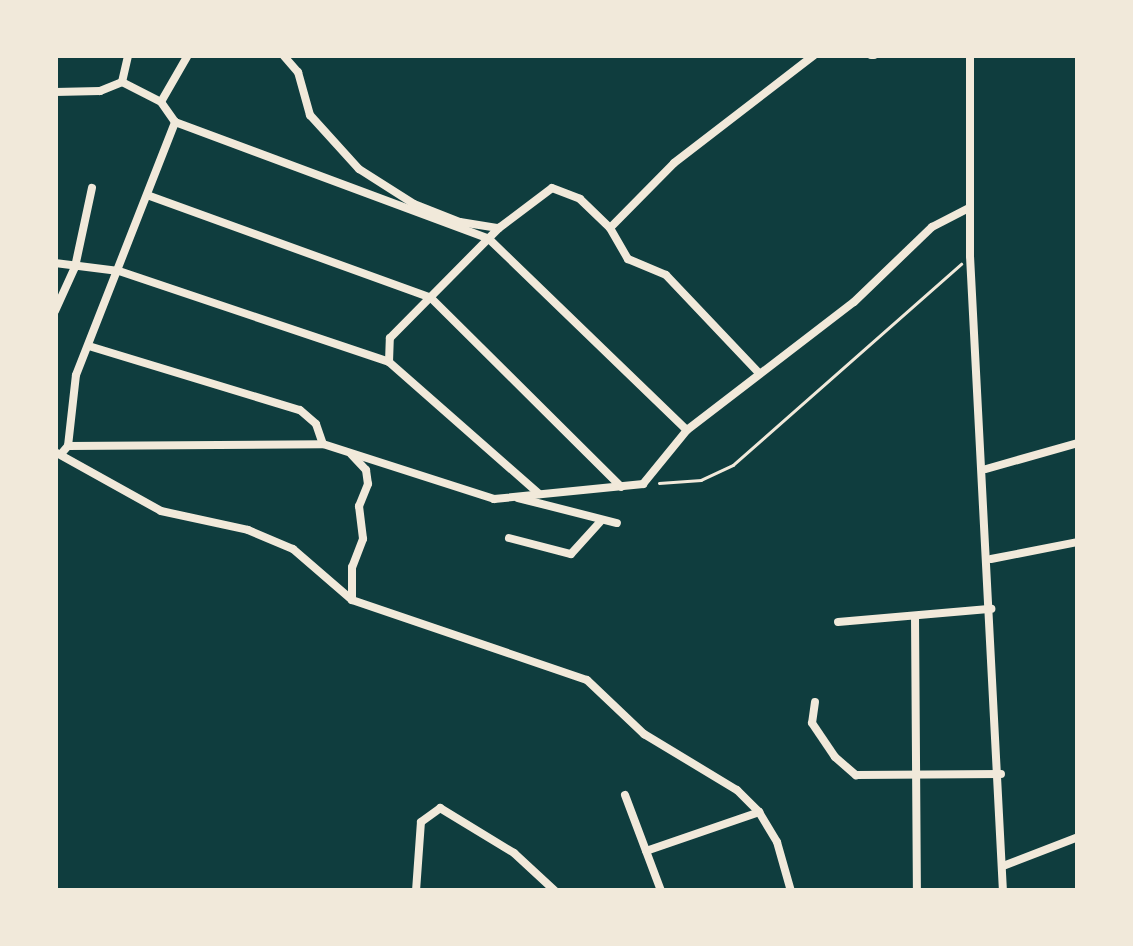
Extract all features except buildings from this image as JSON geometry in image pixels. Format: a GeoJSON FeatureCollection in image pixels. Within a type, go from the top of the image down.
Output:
{"type":"FeatureCollection","features":[{"type":"Feature","properties":{"kind":"street"},"geometry":{"type":"LineString","coordinates":[[122,82],[128,55]]}},
{"type":"Feature","properties":{"kind":"street"},"geometry":{"type":"LineString","coordinates":[[160,102],[188,55]]}},
{"type":"Feature","properties":{"kind":"street"},"geometry":{"type":"LineString","coordinates":[[283,55],[298,72],[310,115],[358,169],[414,204],[460,222],[499,228]]}},
{"type":"Feature","properties":{"kind":"street"},"geometry":{"type":"LineString","coordinates":[[610,228],[674,163],[814,55]]}},
{"type":"Feature","properties":{"kind":"street"},"geometry":{"type":"LineString","coordinates":[[970,55],[970,256],[991,559],[1004,891]]}},
{"type":"Feature","properties":{"kind":"street"},"geometry":{"type":"LineString","coordinates":[[55,92],[100,91],[122,82]]}},
{"type":"Feature","properties":{"kind":"street"},"geometry":{"type":"LineString","coordinates":[[122,82],[160,102],[175,122],[489,239],[687,430]]}},
{"type":"Feature","properties":{"kind":"street"},"geometry":{"type":"LineString","coordinates":[[68,446],[76,375],[92,346],[175,122]]}},
{"type":"Feature","properties":{"kind":"street"},"geometry":{"type":"LineString","coordinates":[[55,311],[75,267],[92,188]]}},
{"type":"Feature","properties":{"kind":"street"},"geometry":{"type":"LineString","coordinates":[[389,362],[390,338],[499,228],[552,188],[580,198],[610,228],[628,259],[666,274],[759,373]]}},
{"type":"Feature","properties":{"kind":"street"},"geometry":{"type":"LineString","coordinates":[[146,195],[431,298],[621,487]]}},
{"type":"Feature","properties":{"kind":"street"},"geometry":{"type":"LineString","coordinates":[[791,891],[777,842],[759,812],[736,790],[644,734],[587,680],[548,662],[440,635],[352,600],[293,549],[248,530],[161,512],[58,453],[68,446],[323,444],[494,500],[643,484],[687,430],[854,302],[932,227],[969,208]]}},
{"type":"Feature","properties":{"kind":"street"},"geometry":{"type":"LineString","coordinates":[[55,263],[119,270],[389,362],[539,494]]}},
{"type":"Feature","properties":{"kind":"street"},"geometry":{"type":"LineString","coordinates":[[92,346],[300,410],[316,424],[323,444]]}},
{"type":"Feature","properties":{"kind":"street"},"geometry":{"type":"LineString","coordinates":[[986,469],[1078,443]]}},
{"type":"Feature","properties":{"kind":"street"},"geometry":{"type":"LineString","coordinates":[[348,451],[366,470],[368,484],[358,506],[364,539],[352,568],[352,600]]}},
{"type":"Feature","properties":{"kind":"street"},"geometry":{"type":"LineString","coordinates":[[514,497],[600,522],[617,523]]}},
{"type":"Feature","properties":{"kind":"street"},"geometry":{"type":"LineString","coordinates":[[509,538],[571,554],[600,522]]}},
{"type":"Feature","properties":{"kind":"street"},"geometry":{"type":"LineString","coordinates":[[991,559],[1078,542]]}},
{"type":"Feature","properties":{"kind":"street"},"geometry":{"type":"LineString","coordinates":[[838,622],[991,609]]}},
{"type":"Feature","properties":{"kind":"street"},"geometry":{"type":"LineString","coordinates":[[914,616],[918,891]]}},
{"type":"Feature","properties":{"kind":"street"},"geometry":{"type":"LineString","coordinates":[[815,702],[812,723],[835,757],[856,774],[918,770],[1001,774]]}},
{"type":"Feature","properties":{"kind":"street"},"geometry":{"type":"LineString","coordinates":[[625,796],[661,891]]}},
{"type":"Feature","properties":{"kind":"street"},"geometry":{"type":"LineString","coordinates":[[416,891],[420,822],[440,808],[514,853],[554,891]]}},
{"type":"Feature","properties":{"kind":"street"},"geometry":{"type":"LineString","coordinates":[[646,851],[759,812]]}},
{"type":"Feature","properties":{"kind":"street"},"geometry":{"type":"LineString","coordinates":[[1003,866],[1078,837]]}},
{"type":"Feature","properties":{"kind":"path"},"geometry":{"type":"LineString","coordinates":[[643,484],[701,480],[733,465],[970,256]]}}]}
